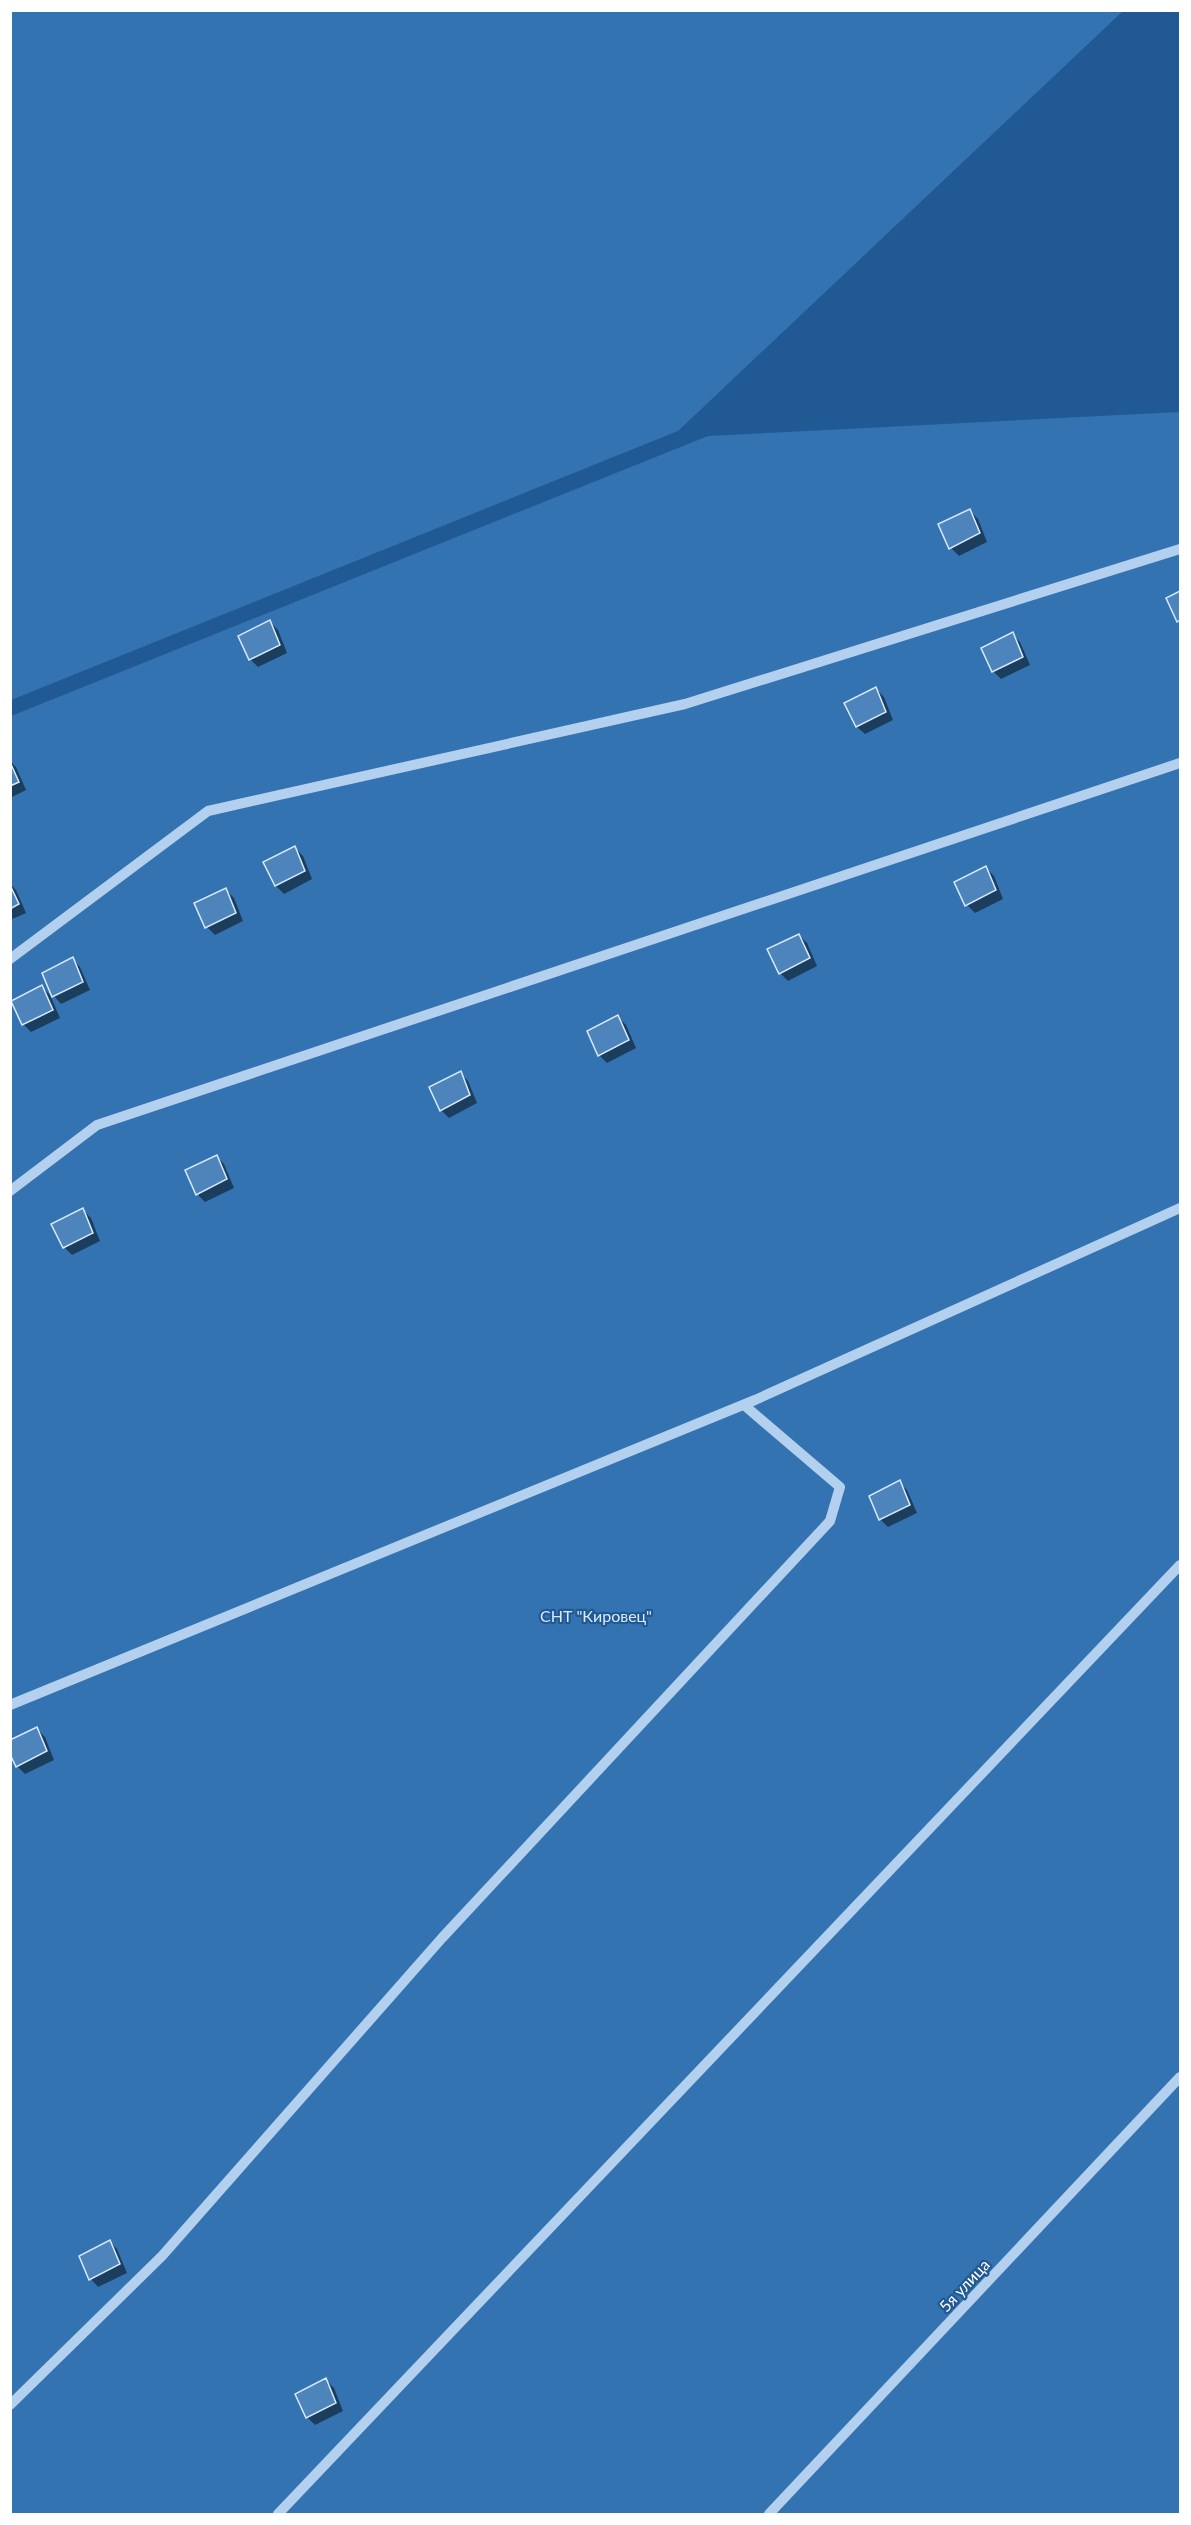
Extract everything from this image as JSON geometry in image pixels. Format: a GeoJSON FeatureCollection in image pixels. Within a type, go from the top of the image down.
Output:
{"type":"FeatureCollection","features":[{"type":"Feature","properties":{"kind":"street"},"geometry":{"type":"LineString","coordinates":[[10,959],[208,811],[685,704],[1180,549]]}},
{"type":"Feature","properties":{"kind":"street"},"geometry":{"type":"LineString","coordinates":[[10,1191],[97,1125],[1180,763]]}},
{"type":"Feature","properties":{"kind":"street"},"geometry":{"type":"LineString","coordinates":[[10,1705],[744,1405],[1180,1208]]}},
{"type":"Feature","properties":{"kind":"street"},"geometry":{"type":"LineString","coordinates":[[10,2405],[162,2256],[442,1938],[830,1521],[840,1487],[744,1405]]}},
{"type":"Feature","properties":{"kind":"street"},"geometry":{"type":"LineString","coordinates":[[278,2514],[1180,1565]]}},
{"type":"Feature","properties":{"kind":"street","name":"5я улица"},"geometry":{"type":"LineString","coordinates":[[768,2514],[1180,2077]]}},
{"type":"Feature","properties":{"kind":"green space"},"geometry":{"type":"Polygon","coordinates":[[[11,10],[1123,11],[678,431],[11,700],[11,10]]]}},
{"type":"Feature","properties":{"kind":"green space","name":"СНТ \"Кировец\""},"geometry":{"type":"Polygon","coordinates":[[[1180,412],[1180,2514],[11,2514],[11,716],[708,436],[1180,412]]]}},
{"type":"Feature","properties":{"kind":"building"},"geometry":{"type":"Polygon","coordinates":[[[970,509],[980,533],[949,549],[938,524],[970,509]]]}},
{"type":"Feature","properties":{"kind":"building"},"geometry":{"type":"Polygon","coordinates":[[[1180,591],[1180,620],[1177,622],[1166,598],[1180,591]]]}},
{"type":"Feature","properties":{"kind":"building"},"geometry":{"type":"Polygon","coordinates":[[[270,620],[280,645],[249,660],[238,636],[270,620]]]}},
{"type":"Feature","properties":{"kind":"building"},"geometry":{"type":"Polygon","coordinates":[[[1013,632],[1023,657],[992,672],[981,648],[1013,632]]]}},
{"type":"Feature","properties":{"kind":"building"},"geometry":{"type":"Polygon","coordinates":[[[876,687],[886,712],[856,727],[844,703],[876,687]]]}},
{"type":"Feature","properties":{"kind":"building"},"geometry":{"type":"Polygon","coordinates":[[[10,762],[19,782],[10,786],[10,762]]]}},
{"type":"Feature","properties":{"kind":"building"},"geometry":{"type":"Polygon","coordinates":[[[295,846],[305,871],[275,886],[263,862],[295,846]]]}},
{"type":"Feature","properties":{"kind":"building"},"geometry":{"type":"Polygon","coordinates":[[[986,866],[996,890],[965,906],[954,882],[986,866]]]}},
{"type":"Feature","properties":{"kind":"building"},"geometry":{"type":"Polygon","coordinates":[[[10,885],[19,904],[10,909],[10,885]]]}},
{"type":"Feature","properties":{"kind":"building"},"geometry":{"type":"Polygon","coordinates":[[[226,888],[236,913],[205,928],[194,903],[226,888]]]}},
{"type":"Feature","properties":{"kind":"building"},"geometry":{"type":"Polygon","coordinates":[[[799,934],[810,958],[779,974],[767,949],[799,934]]]}},
{"type":"Feature","properties":{"kind":"building"},"geometry":{"type":"Polygon","coordinates":[[[73,957],[83,982],[52,997],[42,973],[73,957]]]}},
{"type":"Feature","properties":{"kind":"building"},"geometry":{"type":"Polygon","coordinates":[[[42,985],[53,1010],[22,1025],[11,1001],[42,985]]]}},
{"type":"Feature","properties":{"kind":"building"},"geometry":{"type":"Polygon","coordinates":[[[618,1015],[629,1040],[598,1056],[587,1031],[618,1015]]]}},
{"type":"Feature","properties":{"kind":"building"},"geometry":{"type":"Polygon","coordinates":[[[461,1071],[470,1095],[440,1111],[429,1087],[461,1071]]]}},
{"type":"Feature","properties":{"kind":"building"},"geometry":{"type":"Polygon","coordinates":[[[217,1155],[227,1179],[196,1195],[185,1170],[217,1155]]]}},
{"type":"Feature","properties":{"kind":"building"},"geometry":{"type":"Polygon","coordinates":[[[83,1208],[93,1233],[63,1248],[51,1224],[83,1208]]]}},
{"type":"Feature","properties":{"kind":"building"},"geometry":{"type":"Polygon","coordinates":[[[900,1480],[910,1505],[879,1520],[869,1496],[900,1480]]]}},
{"type":"Feature","properties":{"kind":"building"},"geometry":{"type":"Polygon","coordinates":[[[37,1727],[47,1751],[16,1767],[10,1754],[10,1740],[37,1727]]]}},
{"type":"Feature","properties":{"kind":"building"},"geometry":{"type":"Polygon","coordinates":[[[110,2240],[120,2264],[89,2280],[79,2256],[110,2240]]]}},
{"type":"Feature","properties":{"kind":"building"},"geometry":{"type":"Polygon","coordinates":[[[326,2378],[336,2403],[306,2418],[295,2394],[326,2378]]]}}]}
